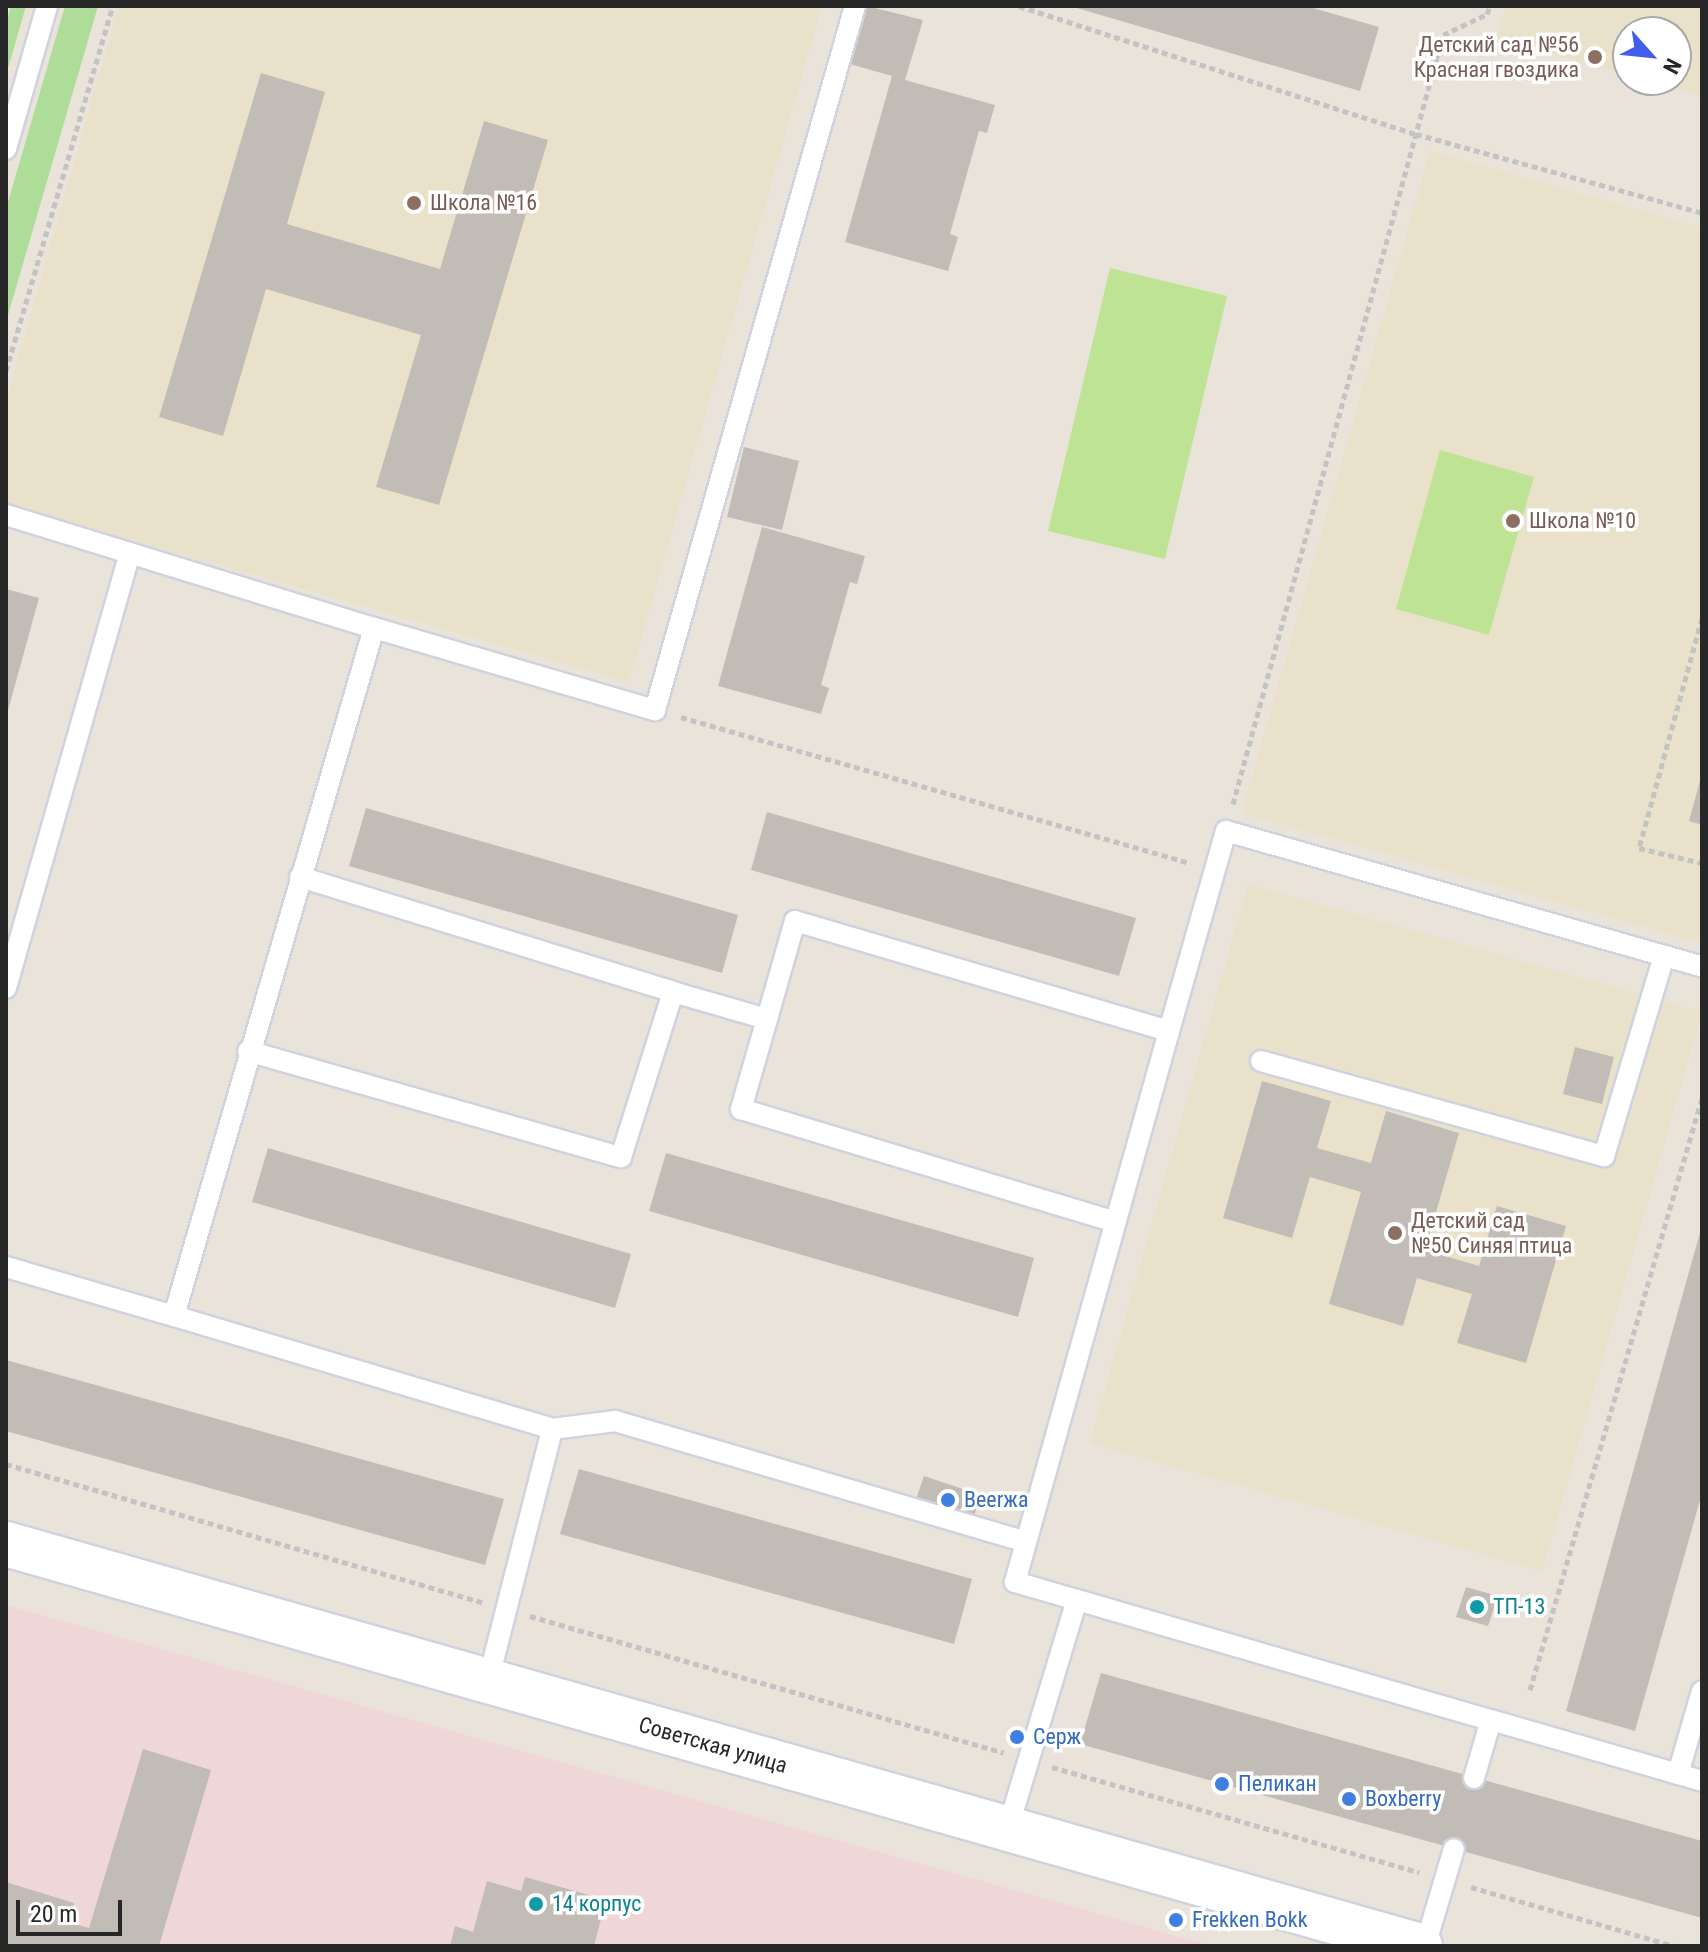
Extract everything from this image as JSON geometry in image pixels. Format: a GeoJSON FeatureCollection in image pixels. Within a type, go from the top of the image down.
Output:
{"type":"FeatureCollection","features":[{"type":"Feature","properties":{"kind":"main road","name":"Советская улица"},"geometry":{"type":"LineString","coordinates":[[6,1544],[1423,1946]]}},
{"type":"Feature","properties":{"kind":"lane"},"geometry":{"type":"LineString","coordinates":[[6,149],[47,6]]}},
{"type":"Feature","properties":{"kind":"lane"},"geometry":{"type":"LineString","coordinates":[[6,515],[129,555],[655,710],[855,6]]}},
{"type":"Feature","properties":{"kind":"lane"},"geometry":{"type":"LineString","coordinates":[[6,988],[129,555]]}},
{"type":"Feature","properties":{"kind":"lane"},"geometry":{"type":"LineString","coordinates":[[174,1316],[248,1051],[374,628]]}},
{"type":"Feature","properties":{"kind":"lane"},"geometry":{"type":"LineString","coordinates":[[1702,967],[1226,831],[1015,1582],[1702,1781]]}},
{"type":"Feature","properties":{"kind":"lane"},"geometry":{"type":"LineString","coordinates":[[300,877],[767,1019]]}},
{"type":"Feature","properties":{"kind":"lane"},"geometry":{"type":"LineString","coordinates":[[1115,1222],[741,1109],[795,921],[1169,1031]]}},
{"type":"Feature","properties":{"kind":"lane"},"geometry":{"type":"LineString","coordinates":[[1261,1061],[1604,1156],[1664,956]]}},
{"type":"Feature","properties":{"kind":"lane"},"geometry":{"type":"LineString","coordinates":[[248,1051],[621,1157],[673,992]]}},
{"type":"Feature","properties":{"kind":"lane"},"geometry":{"type":"LineString","coordinates":[[6,1267],[552,1429],[615,1421],[1026,1542]]}},
{"type":"Feature","properties":{"kind":"lane"},"geometry":{"type":"LineString","coordinates":[[488,1681],[552,1429]]}},
{"type":"Feature","properties":{"kind":"lane"},"geometry":{"type":"LineString","coordinates":[[1008,1828],[1077,1600]]}},
{"type":"Feature","properties":{"kind":"lane"},"geometry":{"type":"LineString","coordinates":[[1678,1774],[1702,1691]]}},
{"type":"Feature","properties":{"kind":"lane"},"geometry":{"type":"LineString","coordinates":[[1474,1778],[1491,1720]]}},
{"type":"Feature","properties":{"kind":"lane"},"geometry":{"type":"LineString","coordinates":[[1423,1946],[1454,1849]]}},
{"type":"Feature","properties":{"kind":"path"},"geometry":{"type":"LineString","coordinates":[[6,371],[113,6]]}},
{"type":"Feature","properties":{"kind":"path"},"geometry":{"type":"LineString","coordinates":[[1019,6],[1416,134],[1702,213]]}},
{"type":"Feature","properties":{"kind":"path"},"geometry":{"type":"LineString","coordinates":[[1226,831],[1443,35],[1487,14],[1490,6]]}},
{"type":"Feature","properties":{"kind":"path"},"geometry":{"type":"LineString","coordinates":[[1702,618],[1639,848],[1702,863]]}},
{"type":"Feature","properties":{"kind":"path"},"geometry":{"type":"LineString","coordinates":[[655,710],[1214,870]]}},
{"type":"Feature","properties":{"kind":"path"},"geometry":{"type":"LineString","coordinates":[[1530,1690],[1702,1098]]}},
{"type":"Feature","properties":{"kind":"path"},"geometry":{"type":"LineString","coordinates":[[6,1464],[1674,1946]]}},
{"type":"Feature","properties":{"kind":"shaded area","name":"Школа №16"},"geometry":{"type":"Polygon","coordinates":[[[119,6],[822,6],[629,682],[6,504],[6,400],[119,6]]]}},
{"type":"Feature","properties":{"kind":"shaded area","name":"Детский сад №56 Красная гвоздика"},"geometry":{"type":"Polygon","coordinates":[[[1507,6],[1702,6],[1702,97],[1692,94],[1692,16],[1612,16],[1612,71],[1497,38],[1507,6]]]}},
{"type":"Feature","properties":{"kind":"shaded area","name":"Школа №10"},"geometry":{"type":"Polygon","coordinates":[[[1430,151],[1702,228],[1702,943],[1242,813],[1430,151]]]}},
{"type":"Feature","properties":{"kind":"shaded area","name":"Детский сад №50 Синяя птица"},"geometry":{"type":"Polygon","coordinates":[[[1248,884],[1702,1012],[1542,1571],[1090,1443],[1248,884]]]}},
{"type":"Feature","properties":{"kind":"shaded area"},"geometry":{"type":"Polygon","coordinates":[[[6,1605],[1212,1946],[6,1946],[6,1605]]]}},
{"type":"Feature","properties":{"kind":"green space"},"geometry":{"type":"Polygon","coordinates":[[[11,6],[26,6],[6,75],[6,24],[11,6]]]}},
{"type":"Feature","properties":{"kind":"green space"},"geometry":{"type":"Polygon","coordinates":[[[65,6],[98,6],[6,322],[6,209],[65,6]]]}},
{"type":"Feature","properties":{"kind":"green space"},"geometry":{"type":"Polygon","coordinates":[[[1110,268],[1227,296],[1165,559],[1048,531],[1110,268]]]}},
{"type":"Feature","properties":{"kind":"green space"},"geometry":{"type":"Polygon","coordinates":[[[1440,450],[1534,477],[1489,635],[1396,609],[1440,450]]]}},
{"type":"Feature","properties":{"kind":"building"},"geometry":{"type":"Polygon","coordinates":[[[867,6],[923,20],[905,80],[995,105],[987,133],[979,131],[950,234],[958,237],[948,271],[845,242],[892,76],[850,64],[867,6]]]}},
{"type":"Feature","properties":{"kind":"building"},"geometry":{"type":"Polygon","coordinates":[[[1070,6],[1306,6],[1379,27],[1360,91],[1070,6]]]}},
{"type":"Feature","properties":{"kind":"building"},"geometry":{"type":"Polygon","coordinates":[[[261,73],[325,92],[287,224],[440,269],[484,121],[548,140],[439,505],[376,487],[421,335],[266,289],[223,436],[159,417],[261,73]]]}},
{"type":"Feature","properties":{"kind":"building"},"geometry":{"type":"Polygon","coordinates":[[[744,447],[799,461],[782,530],[727,517],[744,447]]]}},
{"type":"Feature","properties":{"kind":"building"},"geometry":{"type":"Polygon","coordinates":[[[762,527],[865,556],[857,584],[850,582],[821,685],[829,688],[821,714],[718,686],[762,527]]]}},
{"type":"Feature","properties":{"kind":"building"},"geometry":{"type":"Polygon","coordinates":[[[6,589],[39,598],[7,714],[6,714],[6,589]]]}},
{"type":"Feature","properties":{"kind":"building"},"geometry":{"type":"Polygon","coordinates":[[[1702,777],[1702,825],[1689,821],[1702,777]]]}},
{"type":"Feature","properties":{"kind":"building"},"geometry":{"type":"Polygon","coordinates":[[[366,808],[738,915],[722,973],[349,866],[366,808]]]}},
{"type":"Feature","properties":{"kind":"building"},"geometry":{"type":"Polygon","coordinates":[[[767,812],[1136,918],[1119,976],[751,870],[767,812]]]}},
{"type":"Feature","properties":{"kind":"building"},"geometry":{"type":"Polygon","coordinates":[[[1575,1047],[1614,1057],[1602,1104],[1563,1094],[1575,1047]]]}},
{"type":"Feature","properties":{"kind":"building"},"geometry":{"type":"Polygon","coordinates":[[[1262,1081],[1331,1101],[1317,1148],[1371,1163],[1386,1111],[1459,1133],[1425,1250],[1479,1266],[1497,1206],[1566,1226],[1526,1363],[1457,1343],[1472,1294],[1417,1278],[1403,1326],[1329,1304],[1361,1192],[1310,1177],[1292,1238],[1223,1218],[1262,1081]]]}},
{"type":"Feature","properties":{"kind":"building"},"geometry":{"type":"Polygon","coordinates":[[[268,1148],[631,1254],[615,1308],[252,1202],[268,1148]]]}},
{"type":"Feature","properties":{"kind":"building"},"geometry":{"type":"Polygon","coordinates":[[[666,1153],[1034,1258],[1018,1317],[649,1211],[666,1153]]]}},
{"type":"Feature","properties":{"kind":"building"},"geometry":{"type":"Polygon","coordinates":[[[1701,1229],[1702,1493],[1635,1731],[1566,1711],[1701,1229]]]}},
{"type":"Feature","properties":{"kind":"building"},"geometry":{"type":"Polygon","coordinates":[[[6,1360],[504,1499],[485,1565],[6,1431],[6,1360]]]}},
{"type":"Feature","properties":{"kind":"building"},"geometry":{"type":"Polygon","coordinates":[[[579,1469],[972,1579],[954,1644],[560,1534],[579,1469]]]}},
{"type":"Feature","properties":{"kind":"building","name":"Beerжа"},"geometry":{"type":"Polygon","coordinates":[[[924,1476],[981,1495],[972,1522],[914,1505],[924,1476]]]}},
{"type":"Feature","properties":{"kind":"building","name":"ТП-13"},"geometry":{"type":"Polygon","coordinates":[[[1466,1587],[1498,1596],[1488,1626],[1456,1617],[1466,1587]]]}},
{"type":"Feature","properties":{"kind":"building"},"geometry":{"type":"Polygon","coordinates":[[[1101,1673],[1702,1841],[1702,1918],[1080,1744],[1101,1673]]]}},
{"type":"Feature","properties":{"kind":"building"},"geometry":{"type":"Polygon","coordinates":[[[143,1749],[211,1770],[159,1946],[6,1946],[6,1882],[74,1903],[69,1922],[89,1928],[143,1749]]]}},
{"type":"Feature","properties":{"kind":"building","name":"14 корпус"},"geometry":{"type":"Polygon","coordinates":[[[525,1877],[593,1896],[588,1911],[602,1915],[594,1946],[450,1946],[455,1926],[473,1932],[487,1881],[521,1891],[525,1877]]]}},
{"type":"Feature","properties":{"kind":"place","name":"Детский сад №56 Красная гвоздика"},"geometry":{"type":"Point","coordinates":[1595,57]}},
{"type":"Feature","properties":{"kind":"place","name":"Школа №16"},"geometry":{"type":"Point","coordinates":[414,203]}},
{"type":"Feature","properties":{"kind":"place","name":"Школа №10"},"geometry":{"type":"Point","coordinates":[1513,521]}},
{"type":"Feature","properties":{"kind":"place","name":"Детский сад №50 Синяя птица"},"geometry":{"type":"Point","coordinates":[1395,1233]}},
{"type":"Feature","properties":{"kind":"place","name":"Beerжа"},"geometry":{"type":"Point","coordinates":[948,1500]}},
{"type":"Feature","properties":{"kind":"place","name":"ТП-13"},"geometry":{"type":"Point","coordinates":[1477,1607]}},
{"type":"Feature","properties":{"kind":"place","name":"Серж"},"geometry":{"type":"Point","coordinates":[1017,1737]}},
{"type":"Feature","properties":{"kind":"place","name":"Пеликан"},"geometry":{"type":"Point","coordinates":[1222,1784]}},
{"type":"Feature","properties":{"kind":"place","name":"Boxberry"},"geometry":{"type":"Point","coordinates":[1349,1799]}},
{"type":"Feature","properties":{"kind":"place","name":"14 корпус"},"geometry":{"type":"Point","coordinates":[536,1904]}},
{"type":"Feature","properties":{"kind":"place","name":"Frekken Bokk"},"geometry":{"type":"Point","coordinates":[1176,1920]}}]}
